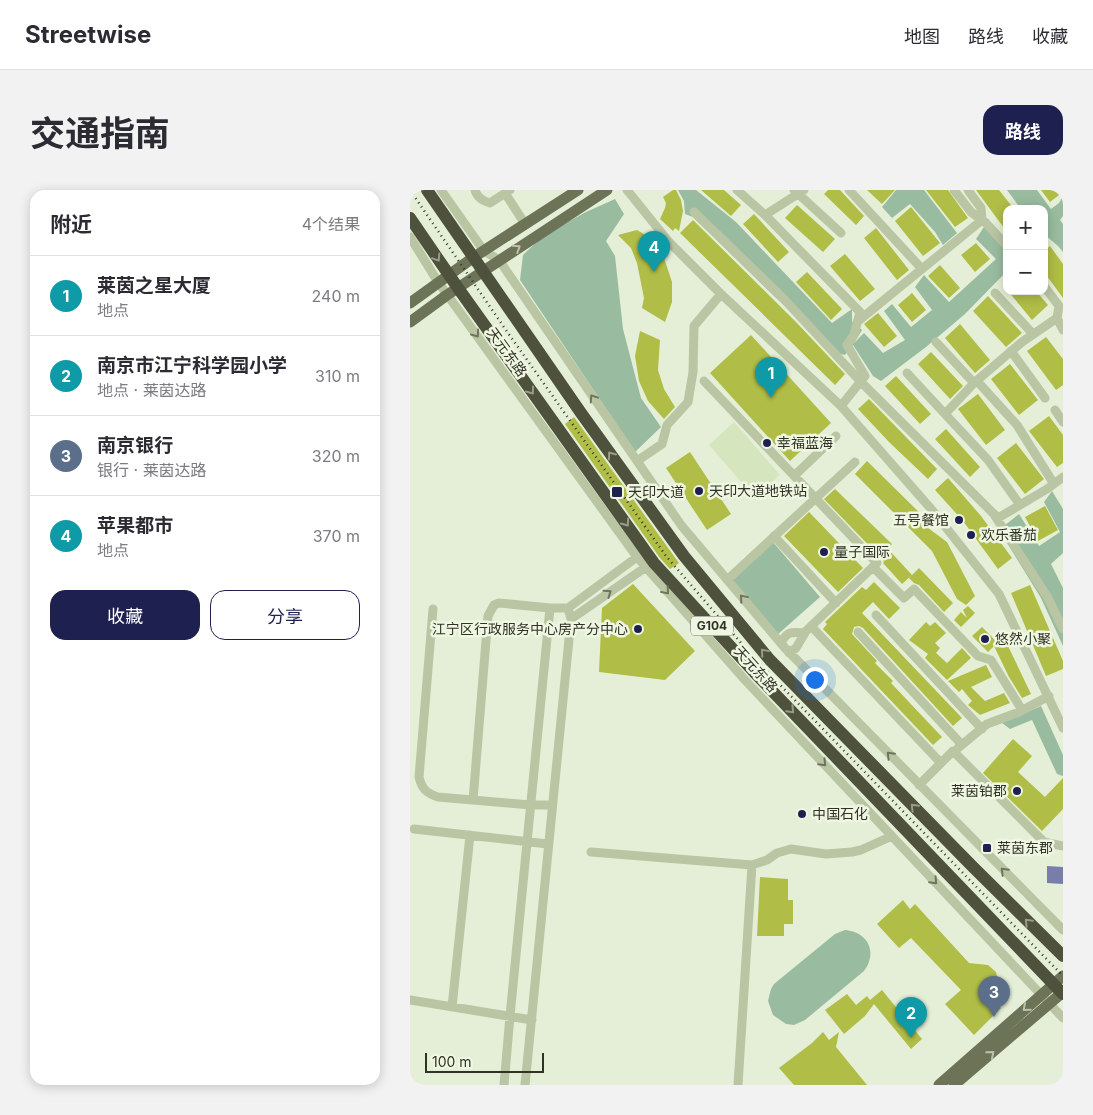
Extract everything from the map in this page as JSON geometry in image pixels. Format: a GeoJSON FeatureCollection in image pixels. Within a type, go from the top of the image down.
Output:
{"type":"FeatureCollection","features":[{"type":"Feature","properties":{"kind":"highway","name":"天元东路"},"geometry":{"type":"LineString","coordinates":[[427,190],[479,254],[484,270],[581,413],[684,556],[770,660],[1063,956]]}},
{"type":"Feature","properties":{"kind":"highway","name":"天元东路"},"geometry":{"type":"LineString","coordinates":[[410,218],[452,291],[654,563],[754,672],[1061,988]]}},
{"type":"Feature","properties":{"kind":"main road"},"geometry":{"type":"LineString","coordinates":[[410,303],[479,254],[578,190]]}},
{"type":"Feature","properties":{"kind":"main road"},"geometry":{"type":"LineString","coordinates":[[410,322],[452,291],[607,190]]}},
{"type":"Feature","properties":{"kind":"main road"},"geometry":{"type":"LineString","coordinates":[[939,1085],[1041,995],[1061,988]]}},
{"type":"Feature","properties":{"kind":"main road"},"geometry":{"type":"LineString","coordinates":[[954,1085],[1050,1004],[1061,988]]}},
{"type":"Feature","properties":{"kind":"street","name":"天元东路"},"geometry":{"type":"LineString","coordinates":[[441,190],[479,254],[499,260],[680,525],[780,643],[1063,930]]}},
{"type":"Feature","properties":{"kind":"street"},"geometry":{"type":"LineString","coordinates":[[627,190],[669,242],[721,294],[841,406],[932,510],[999,594],[1063,728]]}},
{"type":"Feature","properties":{"kind":"street"},"geometry":{"type":"LineString","coordinates":[[737,190],[765,215],[860,312],[854,335],[847,344],[865,376],[841,406]]}},
{"type":"Feature","properties":{"kind":"street"},"geometry":{"type":"LineString","coordinates":[[849,190],[922,269]]}},
{"type":"Feature","properties":{"kind":"street"},"geometry":{"type":"LineString","coordinates":[[954,190],[972,212],[1003,242]]}},
{"type":"Feature","properties":{"kind":"street"},"geometry":{"type":"LineString","coordinates":[[968,190],[981,208],[982,220]]}},
{"type":"Feature","properties":{"kind":"street"},"geometry":{"type":"LineString","coordinates":[[475,191],[484,202],[490,203],[508,192],[525,224]]}},
{"type":"Feature","properties":{"kind":"street"},"geometry":{"type":"LineString","coordinates":[[765,215],[799,191],[841,232]]}},
{"type":"Feature","properties":{"kind":"street"},"geometry":{"type":"LineString","coordinates":[[694,212],[782,298],[861,382],[995,516],[1048,598],[1063,629]]}},
{"type":"Feature","properties":{"kind":"street"},"geometry":{"type":"LineString","coordinates":[[857,322],[982,220]]}},
{"type":"Feature","properties":{"kind":"street","name":"天元东路"},"geometry":{"type":"LineString","coordinates":[[410,238],[444,279]]}},
{"type":"Feature","properties":{"kind":"street","name":"天元东路"},"geometry":{"type":"LineString","coordinates":[[452,291],[637,558],[745,680],[1063,1018]]}},
{"type":"Feature","properties":{"kind":"street"},"geometry":{"type":"LineString","coordinates":[[1048,291],[1059,306],[1057,318],[1063,330]]}},
{"type":"Feature","properties":{"kind":"street"},"geometry":{"type":"LineString","coordinates":[[996,293],[1033,334]]}},
{"type":"Feature","properties":{"kind":"street"},"geometry":{"type":"LineString","coordinates":[[637,462],[662,444],[667,425],[688,402],[693,372],[694,326],[721,294]]}},
{"type":"Feature","properties":{"kind":"street"},"geometry":{"type":"LineString","coordinates":[[945,414],[976,382],[1011,351],[1057,318]]}},
{"type":"Feature","properties":{"kind":"street"},"geometry":{"type":"LineString","coordinates":[[936,342],[1017,426],[1054,484]]}},
{"type":"Feature","properties":{"kind":"street"},"geometry":{"type":"LineString","coordinates":[[1011,351],[1045,398]]}},
{"type":"Feature","properties":{"kind":"street"},"geometry":{"type":"LineString","coordinates":[[907,373],[988,460],[1020,505]]}},
{"type":"Feature","properties":{"kind":"street"},"geometry":{"type":"LineString","coordinates":[[704,381],[877,564],[804,633],[792,632],[784,635],[780,643]]}},
{"type":"Feature","properties":{"kind":"street"},"geometry":{"type":"LineString","coordinates":[[1055,410],[1063,422]]}},
{"type":"Feature","properties":{"kind":"street"},"geometry":{"type":"LineString","coordinates":[[794,476],[836,436]]}},
{"type":"Feature","properties":{"kind":"street"},"geometry":{"type":"LineString","coordinates":[[727,580],[855,462]]}},
{"type":"Feature","properties":{"kind":"street"},"geometry":{"type":"LineString","coordinates":[[995,516],[998,518],[1063,477]]}},
{"type":"Feature","properties":{"kind":"street"},"geometry":{"type":"LineString","coordinates":[[774,536],[836,602]]}},
{"type":"Feature","properties":{"kind":"street"},"geometry":{"type":"LineString","coordinates":[[474,800],[488,616],[494,605],[499,602],[550,608],[568,608],[637,558]]}},
{"type":"Feature","properties":{"kind":"street"},"geometry":{"type":"LineString","coordinates":[[571,619],[646,567]]}},
{"type":"Feature","properties":{"kind":"street"},"geometry":{"type":"LineString","coordinates":[[873,567],[904,598],[914,588],[978,656],[991,660],[1022,710]]}},
{"type":"Feature","properties":{"kind":"street"},"geometry":{"type":"LineString","coordinates":[[504,1085],[550,608]]}},
{"type":"Feature","properties":{"kind":"street"},"geometry":{"type":"LineString","coordinates":[[525,1085],[571,619],[568,608]]}},
{"type":"Feature","properties":{"kind":"street"},"geometry":{"type":"LineString","coordinates":[[433,609],[419,777],[422,788],[429,794],[438,797],[530,805],[552,805]]}},
{"type":"Feature","properties":{"kind":"street"},"geometry":{"type":"LineString","coordinates":[[876,615],[982,729]]}},
{"type":"Feature","properties":{"kind":"street"},"geometry":{"type":"LineString","coordinates":[[789,652],[796,648],[808,629]]}},
{"type":"Feature","properties":{"kind":"street"},"geometry":{"type":"LineString","coordinates":[[808,629],[941,763]]}},
{"type":"Feature","properties":{"kind":"street"},"geometry":{"type":"LineString","coordinates":[[858,632],[962,745]]}},
{"type":"Feature","properties":{"kind":"street"},"geometry":{"type":"LineString","coordinates":[[918,785],[954,751],[987,724],[1022,710],[1049,696]]}},
{"type":"Feature","properties":{"kind":"street"},"geometry":{"type":"LineString","coordinates":[[954,751],[1044,842],[1063,846]]}},
{"type":"Feature","properties":{"kind":"street"},"geometry":{"type":"LineString","coordinates":[[414,829],[548,844]]}},
{"type":"Feature","properties":{"kind":"street"},"geometry":{"type":"LineString","coordinates":[[452,1007],[470,835]]}},
{"type":"Feature","properties":{"kind":"street"},"geometry":{"type":"LineString","coordinates":[[591,852],[752,865],[767,860],[777,853],[791,849],[826,854],[852,852],[892,836]]}},
{"type":"Feature","properties":{"kind":"street"},"geometry":{"type":"LineString","coordinates":[[738,1085],[752,865]]}},
{"type":"Feature","properties":{"kind":"street"},"geometry":{"type":"LineString","coordinates":[[410,1000],[532,1020]]}},
{"type":"Feature","properties":{"kind":"shaded area"},"geometry":{"type":"Polygon","coordinates":[[[678,190],[696,190],[736,222],[832,323],[852,309],[852,322],[862,330],[854,343],[864,333],[883,353],[905,340],[884,311],[892,304],[911,327],[932,310],[915,287],[924,275],[949,302],[996,259],[976,239],[984,227],[1003,248],[1003,275],[965,314],[881,381],[873,376],[853,345],[845,355],[836,353],[693,217],[685,214],[684,201],[678,190]]]}},
{"type":"Feature","properties":{"kind":"shaded area"},"geometry":{"type":"Polygon","coordinates":[[[896,190],[924,190],[957,233],[943,245],[935,232],[910,204],[892,218],[882,207],[896,190]]]}},
{"type":"Feature","properties":{"kind":"shaded area"},"geometry":{"type":"Polygon","coordinates":[[[1007,190],[1037,190],[1051,209],[1059,203],[1063,196],[1063,216],[1060,220],[1063,224],[1063,252],[1048,237],[1048,205],[1018,205],[1007,190]]]}},
{"type":"Feature","properties":{"kind":"shaded area"},"geometry":{"type":"Polygon","coordinates":[[[615,199],[624,214],[606,241],[615,256],[623,329],[641,398],[661,427],[635,452],[520,280],[523,255],[543,236],[586,212],[615,199]]]}},
{"type":"Feature","properties":{"kind":"shaded area"},"geometry":{"type":"Polygon","coordinates":[[[734,422],[780,475],[755,498],[709,445],[734,422]]]}},
{"type":"Feature","properties":{"kind":"shaded area"},"geometry":{"type":"Polygon","coordinates":[[[1052,491],[1063,509],[1063,553],[1051,564],[1063,588],[1063,646],[1041,598],[999,530],[1019,514],[1039,546],[1060,532],[1044,502],[1052,491]]]}},
{"type":"Feature","properties":{"kind":"shaded area"},"geometry":{"type":"Polygon","coordinates":[[[773,542],[820,597],[777,635],[730,580],[773,542]]]}},
{"type":"Feature","properties":{"kind":"shaded area"},"geometry":{"type":"Polygon","coordinates":[[[1041,706],[1063,755],[1063,776],[1057,774],[1032,720],[1010,729],[1002,723],[1041,706]]]}},
{"type":"Feature","properties":{"kind":"shaded area"},"geometry":{"type":"Polygon","coordinates":[[[845,930],[860,935],[868,944],[870,957],[864,971],[805,1020],[794,1025],[786,1024],[773,1015],[768,1001],[774,984],[835,934],[845,930]]]}},
{"type":"Feature","properties":{"kind":"water"},"geometry":{"type":"Polygon","coordinates":[[[1047,866],[1063,867],[1063,884],[1047,883],[1047,866]]]}},
{"type":"Feature","properties":{"kind":"building"},"geometry":{"type":"Polygon","coordinates":[[[676,190],[681,200],[683,211],[679,231],[675,228],[673,231],[660,219],[666,203],[663,197],[676,190]]]}},
{"type":"Feature","properties":{"kind":"building"},"geometry":{"type":"Polygon","coordinates":[[[701,190],[724,190],[741,205],[731,216],[701,190]]]}},
{"type":"Feature","properties":{"kind":"building"},"geometry":{"type":"Polygon","coordinates":[[[828,190],[840,190],[864,216],[856,225],[824,194],[828,190]]]}},
{"type":"Feature","properties":{"kind":"building"},"geometry":{"type":"Polygon","coordinates":[[[867,190],[895,190],[882,204],[867,190]]]}},
{"type":"Feature","properties":{"kind":"building"},"geometry":{"type":"Polygon","coordinates":[[[926,190],[948,190],[968,218],[955,227],[926,190]]]}},
{"type":"Feature","properties":{"kind":"building"},"geometry":{"type":"Polygon","coordinates":[[[976,190],[999,190],[1011,205],[1003,205],[1003,227],[976,190]]]}},
{"type":"Feature","properties":{"kind":"building"},"geometry":{"type":"Polygon","coordinates":[[[1041,190],[1063,190],[1063,192],[1050,202],[1041,190]]]}},
{"type":"Feature","properties":{"kind":"building"},"geometry":{"type":"Polygon","coordinates":[[[797,205],[835,239],[823,252],[785,218],[797,205]]]}},
{"type":"Feature","properties":{"kind":"building"},"geometry":{"type":"Polygon","coordinates":[[[911,207],[940,243],[923,256],[895,221],[911,207]]]}},
{"type":"Feature","properties":{"kind":"building"},"geometry":{"type":"Polygon","coordinates":[[[754,214],[789,252],[778,262],[743,224],[754,214]]]}},
{"type":"Feature","properties":{"kind":"building"},"geometry":{"type":"Polygon","coordinates":[[[693,220],[796,322],[845,374],[835,385],[680,233],[693,220]]]}},
{"type":"Feature","properties":{"kind":"building"},"geometry":{"type":"Polygon","coordinates":[[[876,228],[909,270],[897,280],[864,238],[876,228]]]}},
{"type":"Feature","properties":{"kind":"building"},"geometry":{"type":"Polygon","coordinates":[[[637,230],[651,238],[664,258],[672,282],[672,302],[665,322],[642,308],[644,298],[637,263],[631,248],[618,235],[637,230]]]}},
{"type":"Feature","properties":{"kind":"building"},"geometry":{"type":"Polygon","coordinates":[[[976,243],[990,259],[975,272],[961,255],[976,243]]]}},
{"type":"Feature","properties":{"kind":"building"},"geometry":{"type":"Polygon","coordinates":[[[1050,246],[1063,264],[1063,298],[1048,277],[1048,248],[1050,246]]]}},
{"type":"Feature","properties":{"kind":"building"},"geometry":{"type":"Polygon","coordinates":[[[845,254],[875,289],[860,301],[830,266],[845,254]]]}},
{"type":"Feature","properties":{"kind":"building"},"geometry":{"type":"Polygon","coordinates":[[[940,265],[960,288],[949,298],[928,276],[940,265]]]}},
{"type":"Feature","properties":{"kind":"building"},"geometry":{"type":"Polygon","coordinates":[[[807,272],[842,309],[831,320],[796,282],[807,272]]]}},
{"type":"Feature","properties":{"kind":"building"},"geometry":{"type":"Polygon","coordinates":[[[912,293],[926,310],[912,322],[898,305],[912,293]]]}},
{"type":"Feature","properties":{"kind":"building"},"geometry":{"type":"Polygon","coordinates":[[[1011,295],[1039,295],[1048,305],[1032,320],[1011,295]]]}},
{"type":"Feature","properties":{"kind":"building"},"geometry":{"type":"Polygon","coordinates":[[[988,296],[1022,333],[1006,347],[973,311],[988,296]]]}},
{"type":"Feature","properties":{"kind":"building"},"geometry":{"type":"Polygon","coordinates":[[[878,313],[897,336],[884,347],[864,324],[878,313]]]}},
{"type":"Feature","properties":{"kind":"building"},"geometry":{"type":"Polygon","coordinates":[[[960,324],[990,360],[975,373],[945,338],[960,324]]]}},
{"type":"Feature","properties":{"kind":"building"},"geometry":{"type":"Polygon","coordinates":[[[640,331],[660,340],[658,370],[664,389],[675,407],[664,419],[648,401],[639,381],[635,356],[640,331]]]}},
{"type":"Feature","properties":{"kind":"building"},"geometry":{"type":"Polygon","coordinates":[[[751,335],[831,423],[790,461],[710,373],[751,335]]]}},
{"type":"Feature","properties":{"kind":"building"},"geometry":{"type":"Polygon","coordinates":[[[1046,337],[1063,359],[1063,385],[1056,390],[1027,351],[1046,337]]]}},
{"type":"Feature","properties":{"kind":"building"},"geometry":{"type":"Polygon","coordinates":[[[931,352],[963,386],[950,399],[918,364],[931,352]]]}},
{"type":"Feature","properties":{"kind":"building"},"geometry":{"type":"Polygon","coordinates":[[[1010,364],[1038,400],[1019,415],[991,379],[1010,364]]]}},
{"type":"Feature","properties":{"kind":"building"},"geometry":{"type":"Polygon","coordinates":[[[896,376],[931,414],[920,424],[885,386],[896,376]]]}},
{"type":"Feature","properties":{"kind":"building"},"geometry":{"type":"Polygon","coordinates":[[[978,394],[1005,430],[986,445],[958,409],[978,394]]]}},
{"type":"Feature","properties":{"kind":"building"},"geometry":{"type":"Polygon","coordinates":[[[869,399],[937,469],[928,479],[858,409],[869,399]]]}},
{"type":"Feature","properties":{"kind":"building"},"geometry":{"type":"Polygon","coordinates":[[[1049,416],[1063,435],[1063,463],[1057,467],[1029,431],[1049,416]]]}},
{"type":"Feature","properties":{"kind":"building"},"geometry":{"type":"Polygon","coordinates":[[[574,417],[679,563],[670,569],[660,558],[565,424],[574,417]]]}},
{"type":"Feature","properties":{"kind":"building"},"geometry":{"type":"Polygon","coordinates":[[[946,429],[980,467],[970,477],[935,439],[946,429]]]}},
{"type":"Feature","properties":{"kind":"building"},"geometry":{"type":"Polygon","coordinates":[[[1016,443],[1044,479],[1025,494],[997,458],[1016,443]]]}},
{"type":"Feature","properties":{"kind":"building","name":"天印大道地铁站"},"geometry":{"type":"Polygon","coordinates":[[[690,452],[731,514],[707,530],[666,468],[690,452]]]}},
{"type":"Feature","properties":{"kind":"building"},"geometry":{"type":"Polygon","coordinates":[[[867,461],[931,524],[928,528],[947,542],[975,596],[966,605],[957,599],[932,551],[855,474],[867,461]]]}},
{"type":"Feature","properties":{"kind":"building"},"geometry":{"type":"Polygon","coordinates":[[[948,478],[981,516],[1012,558],[998,569],[963,521],[935,490],[948,478]]]}},
{"type":"Feature","properties":{"kind":"building"},"geometry":{"type":"Polygon","coordinates":[[[835,489],[892,544],[888,549],[912,575],[902,584],[883,563],[882,559],[824,499],[835,489]]]}},
{"type":"Feature","properties":{"kind":"building"},"geometry":{"type":"Polygon","coordinates":[[[1045,506],[1058,530],[1038,541],[1025,517],[1045,506]]]}},
{"type":"Feature","properties":{"kind":"building","name":"量子国际"},"geometry":{"type":"Polygon","coordinates":[[[809,512],[863,568],[838,592],[784,536],[809,512]]]}},
{"type":"Feature","properties":{"kind":"building"},"geometry":{"type":"Polygon","coordinates":[[[919,568],[953,603],[944,612],[919,585],[909,578],[919,568]]]}},
{"type":"Feature","properties":{"kind":"building"},"geometry":{"type":"Polygon","coordinates":[[[874,582],[900,608],[889,619],[873,602],[862,613],[962,718],[953,726],[863,628],[859,626],[854,627],[852,634],[877,661],[875,663],[893,681],[891,683],[942,737],[933,745],[823,629],[827,624],[825,622],[862,587],[866,590],[874,582]]]}},
{"type":"Feature","properties":{"kind":"building","name":"江宁区行政服务中心房产分中心"},"geometry":{"type":"Polygon","coordinates":[[[633,584],[695,651],[665,680],[599,672],[602,608],[633,584]]]}},
{"type":"Feature","properties":{"kind":"building"},"geometry":{"type":"Polygon","coordinates":[[[1030,585],[1063,661],[1063,669],[1046,676],[1011,593],[1030,585]]]}},
{"type":"Feature","properties":{"kind":"building"},"geometry":{"type":"Polygon","coordinates":[[[968,606],[975,613],[961,627],[954,620],[961,612],[967,618],[963,610],[968,606]]]}},
{"type":"Feature","properties":{"kind":"building"},"geometry":{"type":"Polygon","coordinates":[[[926,622],[930,626],[935,622],[946,633],[935,643],[940,648],[936,653],[947,663],[962,648],[971,658],[947,680],[925,658],[928,654],[909,640],[926,622]]]}},
{"type":"Feature","properties":{"kind":"building"},"geometry":{"type":"Polygon","coordinates":[[[982,627],[1003,648],[1008,646],[1031,694],[1022,698],[994,646],[988,652],[972,636],[982,627]]]}},
{"type":"Feature","properties":{"kind":"building"},"geometry":{"type":"Polygon","coordinates":[[[986,665],[992,677],[971,687],[985,701],[1004,693],[1010,703],[980,715],[968,705],[972,701],[962,689],[959,692],[948,681],[986,665]]]}},
{"type":"Feature","properties":{"kind":"building","name":"莱茵铂郡"},"geometry":{"type":"Polygon","coordinates":[[[1013,739],[1032,756],[1018,772],[1045,797],[1063,778],[1063,809],[1042,831],[983,773],[1013,739]]]}},
{"type":"Feature","properties":{"kind":"building"},"geometry":{"type":"Polygon","coordinates":[[[760,877],[788,879],[788,900],[793,900],[793,924],[784,924],[784,936],[757,936],[760,877]]]}},
{"type":"Feature","properties":{"kind":"building"},"geometry":{"type":"Polygon","coordinates":[[[903,900],[910,909],[915,904],[969,963],[988,965],[996,972],[998,981],[996,990],[991,997],[1001,1008],[974,1035],[945,1004],[961,990],[911,938],[899,948],[877,924],[903,900]]]}},
{"type":"Feature","properties":{"kind":"building"},"geometry":{"type":"Polygon","coordinates":[[[882,990],[922,1039],[911,1049],[874,1004],[865,1016],[844,1034],[825,1010],[847,994],[856,1005],[867,996],[870,1000],[882,990]]]}},
{"type":"Feature","properties":{"kind":"building"},"geometry":{"type":"Polygon","coordinates":[[[823,1032],[829,1040],[839,1032],[836,1047],[867,1085],[794,1085],[779,1068],[812,1043],[823,1032]]]}},
{"type":"Feature","properties":{"kind":"railway"},"geometry":{"type":"LineString","coordinates":[[410,190],[508,333],[666,556],[754,658],[1063,976]]}},
{"type":"Feature","properties":{"kind":"place","name":"苹果都市"},"geometry":{"type":"Point","coordinates":[654,272]}},
{"type":"Feature","properties":{"kind":"place","name":"莱茵之星大厦"},"geometry":{"type":"Point","coordinates":[771,398]}},
{"type":"Feature","properties":{"kind":"place","name":"幸福蓝海"},"geometry":{"type":"Point","coordinates":[767,443]}},
{"type":"Feature","properties":{"kind":"place","name":"天印大道地铁站"},"geometry":{"type":"Point","coordinates":[699,491]}},
{"type":"Feature","properties":{"kind":"place","name":"天印大道"},"geometry":{"type":"Point","coordinates":[617,492]}},
{"type":"Feature","properties":{"kind":"place","name":"五号餐馆"},"geometry":{"type":"Point","coordinates":[959,520]}},
{"type":"Feature","properties":{"kind":"place","name":"欢乐番茄"},"geometry":{"type":"Point","coordinates":[971,535]}},
{"type":"Feature","properties":{"kind":"place","name":"量子国际"},"geometry":{"type":"Point","coordinates":[824,552]}},
{"type":"Feature","properties":{"kind":"place","name":"江宁区行政服务中心房产分中心"},"geometry":{"type":"Point","coordinates":[638,629]}},
{"type":"Feature","properties":{"kind":"place","name":"悠然小聚"},"geometry":{"type":"Point","coordinates":[985,639]}},
{"type":"Feature","properties":{"kind":"place","name":"莱茵铂郡"},"geometry":{"type":"Point","coordinates":[1017,791]}},
{"type":"Feature","properties":{"kind":"place","name":"中国石化"},"geometry":{"type":"Point","coordinates":[802,814]}},
{"type":"Feature","properties":{"kind":"place","name":"莱茵东郡"},"geometry":{"type":"Point","coordinates":[987,848]}},
{"type":"Feature","properties":{"kind":"place","name":"南京银行"},"geometry":{"type":"Point","coordinates":[994,1017]}},
{"type":"Feature","properties":{"kind":"place","name":"南京市江宁科学园小学"},"geometry":{"type":"Point","coordinates":[911,1038]}}]}
